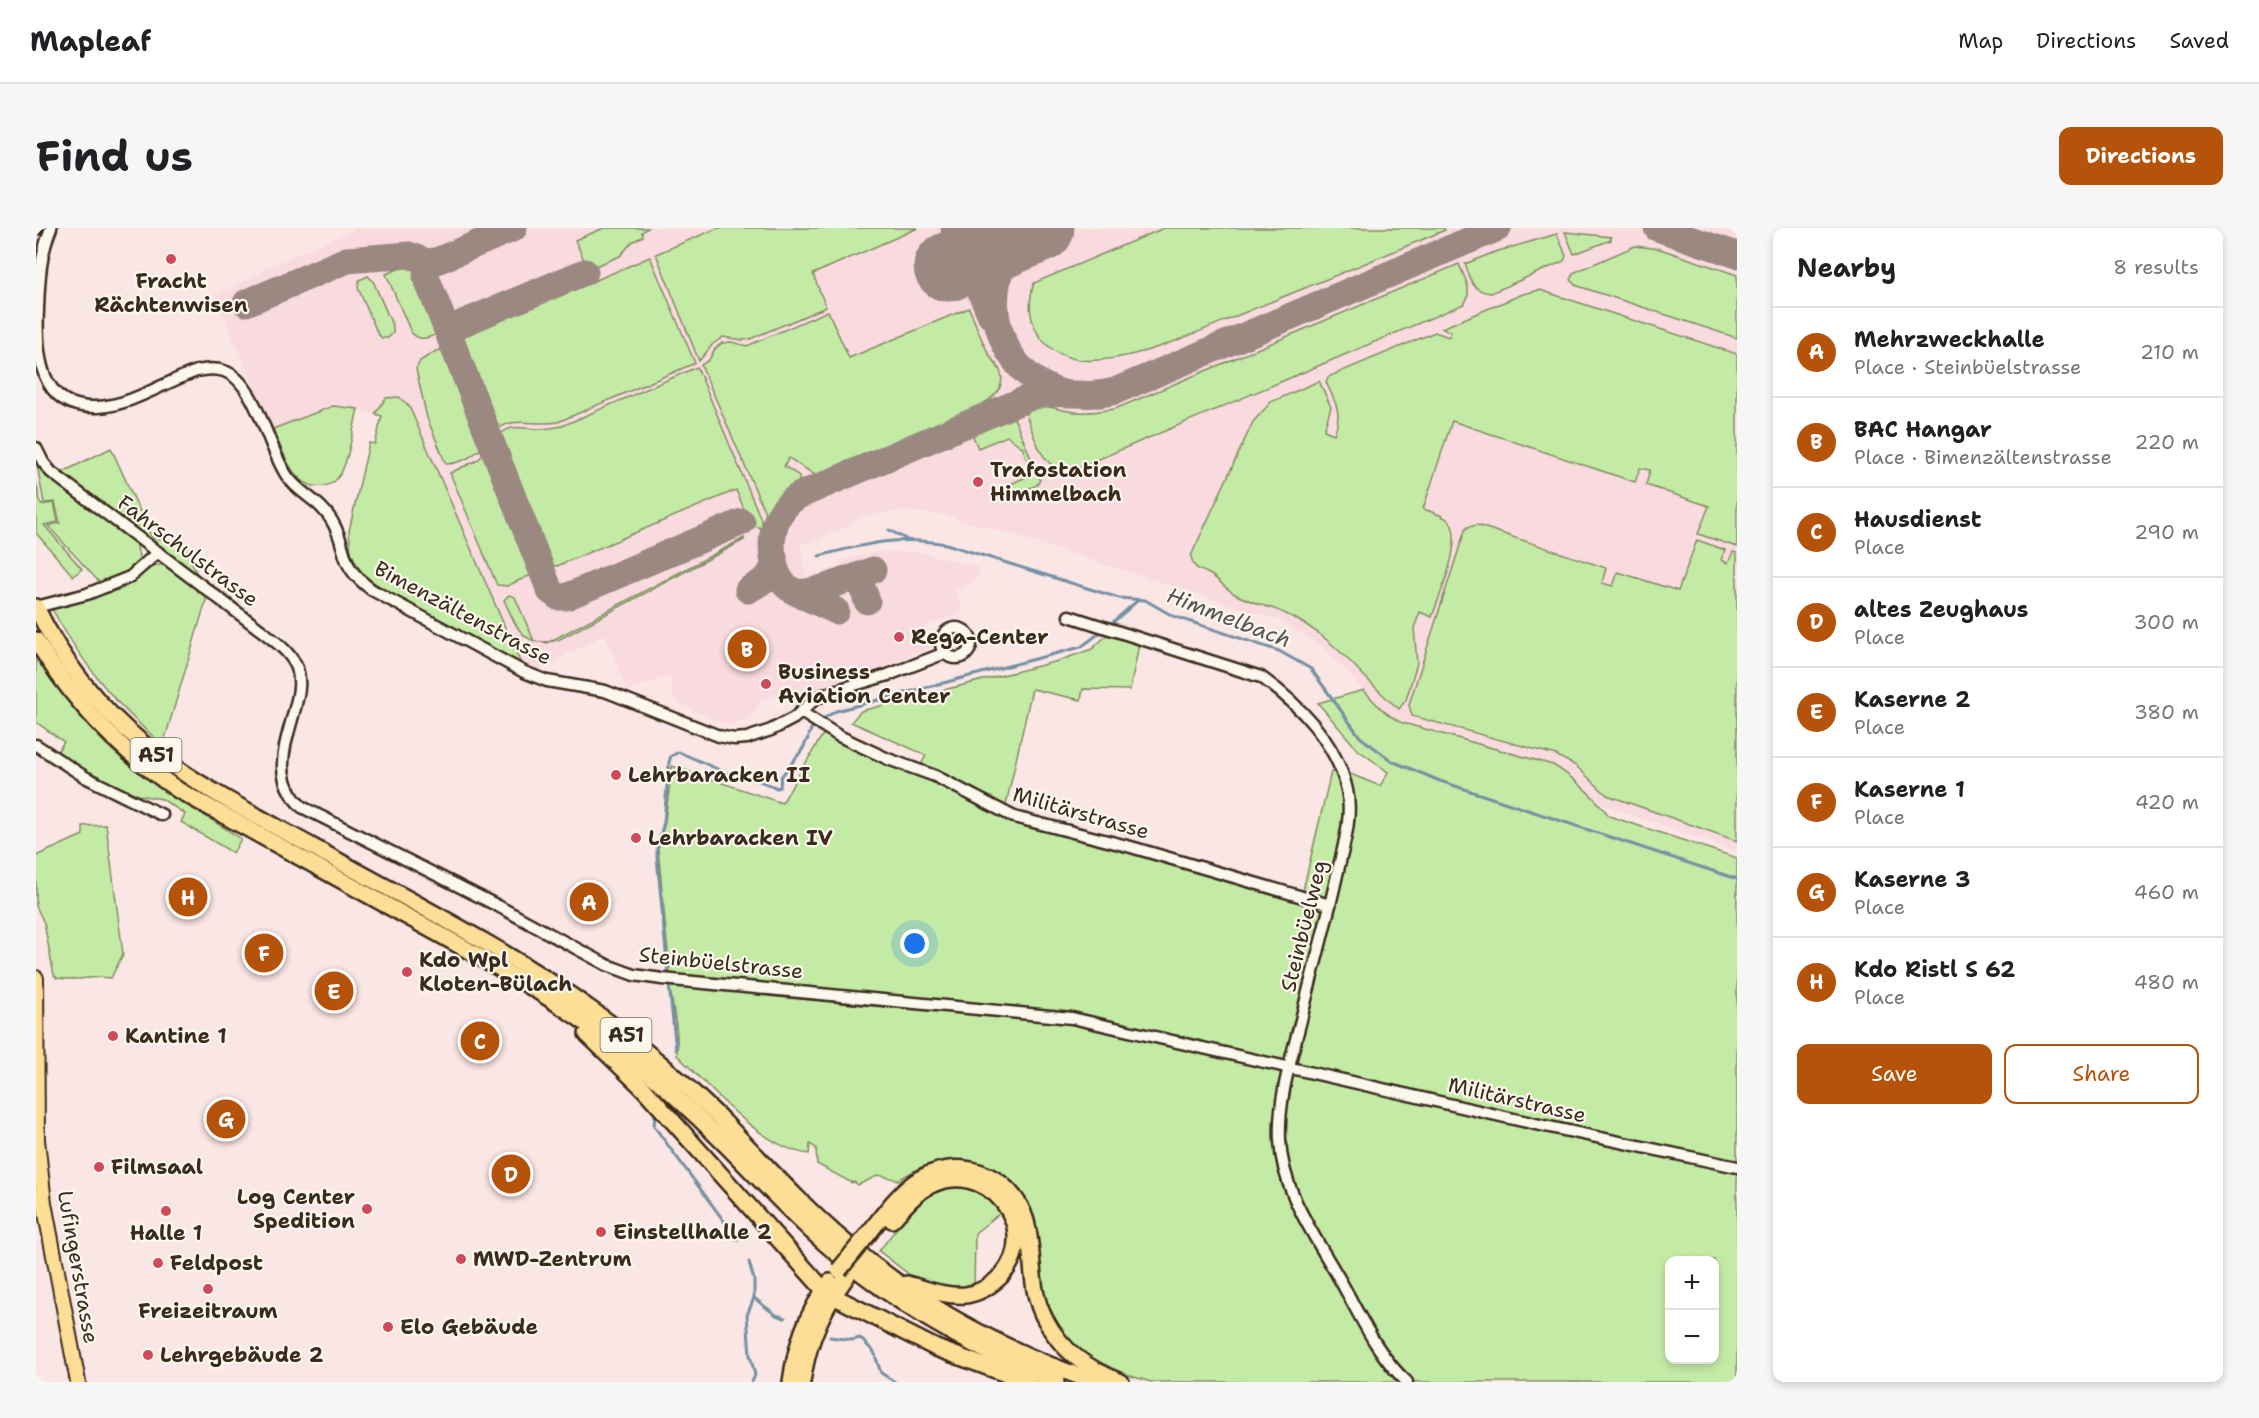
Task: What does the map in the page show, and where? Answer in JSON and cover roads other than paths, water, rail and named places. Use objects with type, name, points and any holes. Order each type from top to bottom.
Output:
[{"type":"highway","name":"A51","points":[[37,610],[83,684],[140,743],[184,775],[486,943],[548,980],[638,1045],[679,1080],[828,1227],[895,1281],[943,1312],[990,1338],[1039,1361],[1096,1382]]},
{"type":"highway","name":"A51","points":[[36,640],[64,683],[84,708],[137,760],[158,776],[178,790],[486,960],[545,996],[607,1039],[663,1085],[806,1226],[858,1270],[912,1309],[959,1338],[1056,1382]]},
{"type":"highway","points":[[545,996],[643,1088],[829,1293],[936,1348],[1028,1382]]},
{"type":"highway","points":[[791,1382],[795,1354],[808,1316],[873,1236],[903,1192],[917,1180],[933,1173],[958,1168],[975,1170],[992,1177],[1010,1192],[1022,1212],[1029,1237],[1033,1286],[1041,1311],[1049,1326],[1060,1342],[1080,1362],[1120,1382]]},
{"type":"highway","points":[[873,1236],[914,1196],[929,1186],[945,1180],[960,1179],[982,1184],[995,1192],[1010,1213],[1015,1228],[1014,1251],[1006,1270],[987,1288],[971,1294],[949,1295],[895,1281]]},
{"type":"highway","points":[[802,1382],[811,1340],[829,1293]]},
{"type":"main road","name":"Lufingerstrasse","points":[[36,978],[37,1140],[44,1203],[78,1382]]},
{"type":"street","name":"Bimenzältenstrasse","points":[[51,228],[42,253],[37,338],[39,362],[46,379],[56,393],[70,402],[84,406],[114,405],[186,375],[207,369],[222,370],[240,381],[257,412],[282,469],[291,482],[321,506],[331,518],[350,569],[359,580],[372,590],[538,678],[605,691],[727,739],[747,738],[771,730],[794,718],[815,699],[945,653]]},
{"type":"street","name":"Fahrschulstrasse","points":[[36,448],[51,472],[283,649],[297,669],[300,679],[298,695]]},
{"type":"street","points":[[37,610],[87,594],[129,577],[158,552]]},
{"type":"street","name":"Steinbüelweg","points":[[1069,616],[1261,677],[1295,706],[1327,741],[1340,766],[1349,805],[1346,834],[1282,1101],[1280,1140],[1282,1163],[1296,1203],[1386,1359],[1407,1382]]},
{"type":"street","name":"Steinbüelstrasse","points":[[298,695],[281,764],[284,784],[291,796],[302,807],[498,906],[607,965],[634,975],[662,979],[1072,1018],[1289,1068]]},
{"type":"street","name":"Militärstrasse","points":[[801,712],[839,736],[888,759],[935,776],[1014,817],[1131,847],[1330,905]]},
{"type":"street","points":[[36,745],[86,777],[162,815]]},
{"type":"street","name":"Militärstrasse","points":[[1289,1068],[1588,1136],[1737,1167]]},
{"type":"waterway","name":"Himmelbach","points":[[889,530],[906,539]]},
{"type":"waterway","name":"Himmelbach","points":[[819,556],[882,542],[929,541],[946,544],[1119,598],[1145,600],[1173,616],[1279,651],[1311,669],[1360,737],[1392,761],[1440,781],[1737,879]]},
{"type":"waterway","points":[[1112,623],[1137,601]]},
{"type":"waterway","points":[[823,719],[836,711],[1081,647],[1101,632]]},
{"type":"waterway","points":[[809,735],[812,727]]},
{"type":"waterway","points":[[668,973],[657,848],[664,822],[671,756],[679,752],[733,776],[760,781],[777,788],[780,787],[781,777],[802,750],[808,738]]},
{"type":"waterway","points":[[669,985],[676,1050]]},
{"type":"waterway","points":[[655,1115],[654,1126],[738,1240]]},
{"type":"waterway","points":[[749,1262],[754,1280],[754,1298],[747,1315],[750,1355],[755,1375],[752,1382]]},
{"type":"waterway","points":[[754,1298],[776,1315],[785,1318]]},
{"type":"waterway","points":[[830,1337],[853,1340],[860,1338],[874,1352],[881,1373],[895,1382]]},
{"type":"place","name":"Fracht Rächtenwisen","points":[[171,259]]},
{"type":"place","name":"Trafostation Himmelbach","points":[[978,482]]},
{"type":"place","name":"Rega-Center","points":[[899,637]]},
{"type":"place","name":"BAC Hangar","points":[[747,649]]},
{"type":"place","name":"Business Aviation Center","points":[[766,684]]},
{"type":"place","name":"Lehrbaracken II","points":[[616,775]]},
{"type":"place","name":"Lehrbaracken IV","points":[[636,838]]},
{"type":"place","name":"Kdo Ristl S 62","points":[[188,897]]},
{"type":"place","name":"Mehrzweckhalle","points":[[589,902]]},
{"type":"place","name":"Kaserne 1","points":[[264,953]]},
{"type":"place","name":"Kdo Wpl Kloten-Bülach","points":[[407,972]]},
{"type":"place","name":"Kaserne 2","points":[[334,991]]},
{"type":"place","name":"Kantine 1","points":[[113,1036]]},
{"type":"place","name":"Hausdienst","points":[[480,1041]]},
{"type":"place","name":"Kaserne 3","points":[[226,1119]]},
{"type":"place","name":"Filmsaal","points":[[99,1167]]},
{"type":"place","name":"altes Zeughaus","points":[[511,1174]]},
{"type":"place","name":"Log Center Spedition","points":[[367,1209]]},
{"type":"place","name":"Halle 1","points":[[166,1211]]},
{"type":"place","name":"Einstellhalle 2","points":[[601,1232]]},
{"type":"place","name":"MWD-Zentrum","points":[[461,1259]]},
{"type":"place","name":"Feldpost","points":[[158,1263]]},
{"type":"place","name":"Freizeitraum","points":[[208,1289]]},
{"type":"place","name":"Elo Gebäude","points":[[388,1327]]},
{"type":"place","name":"Lehrgebäude 2","points":[[148,1355]]}]
